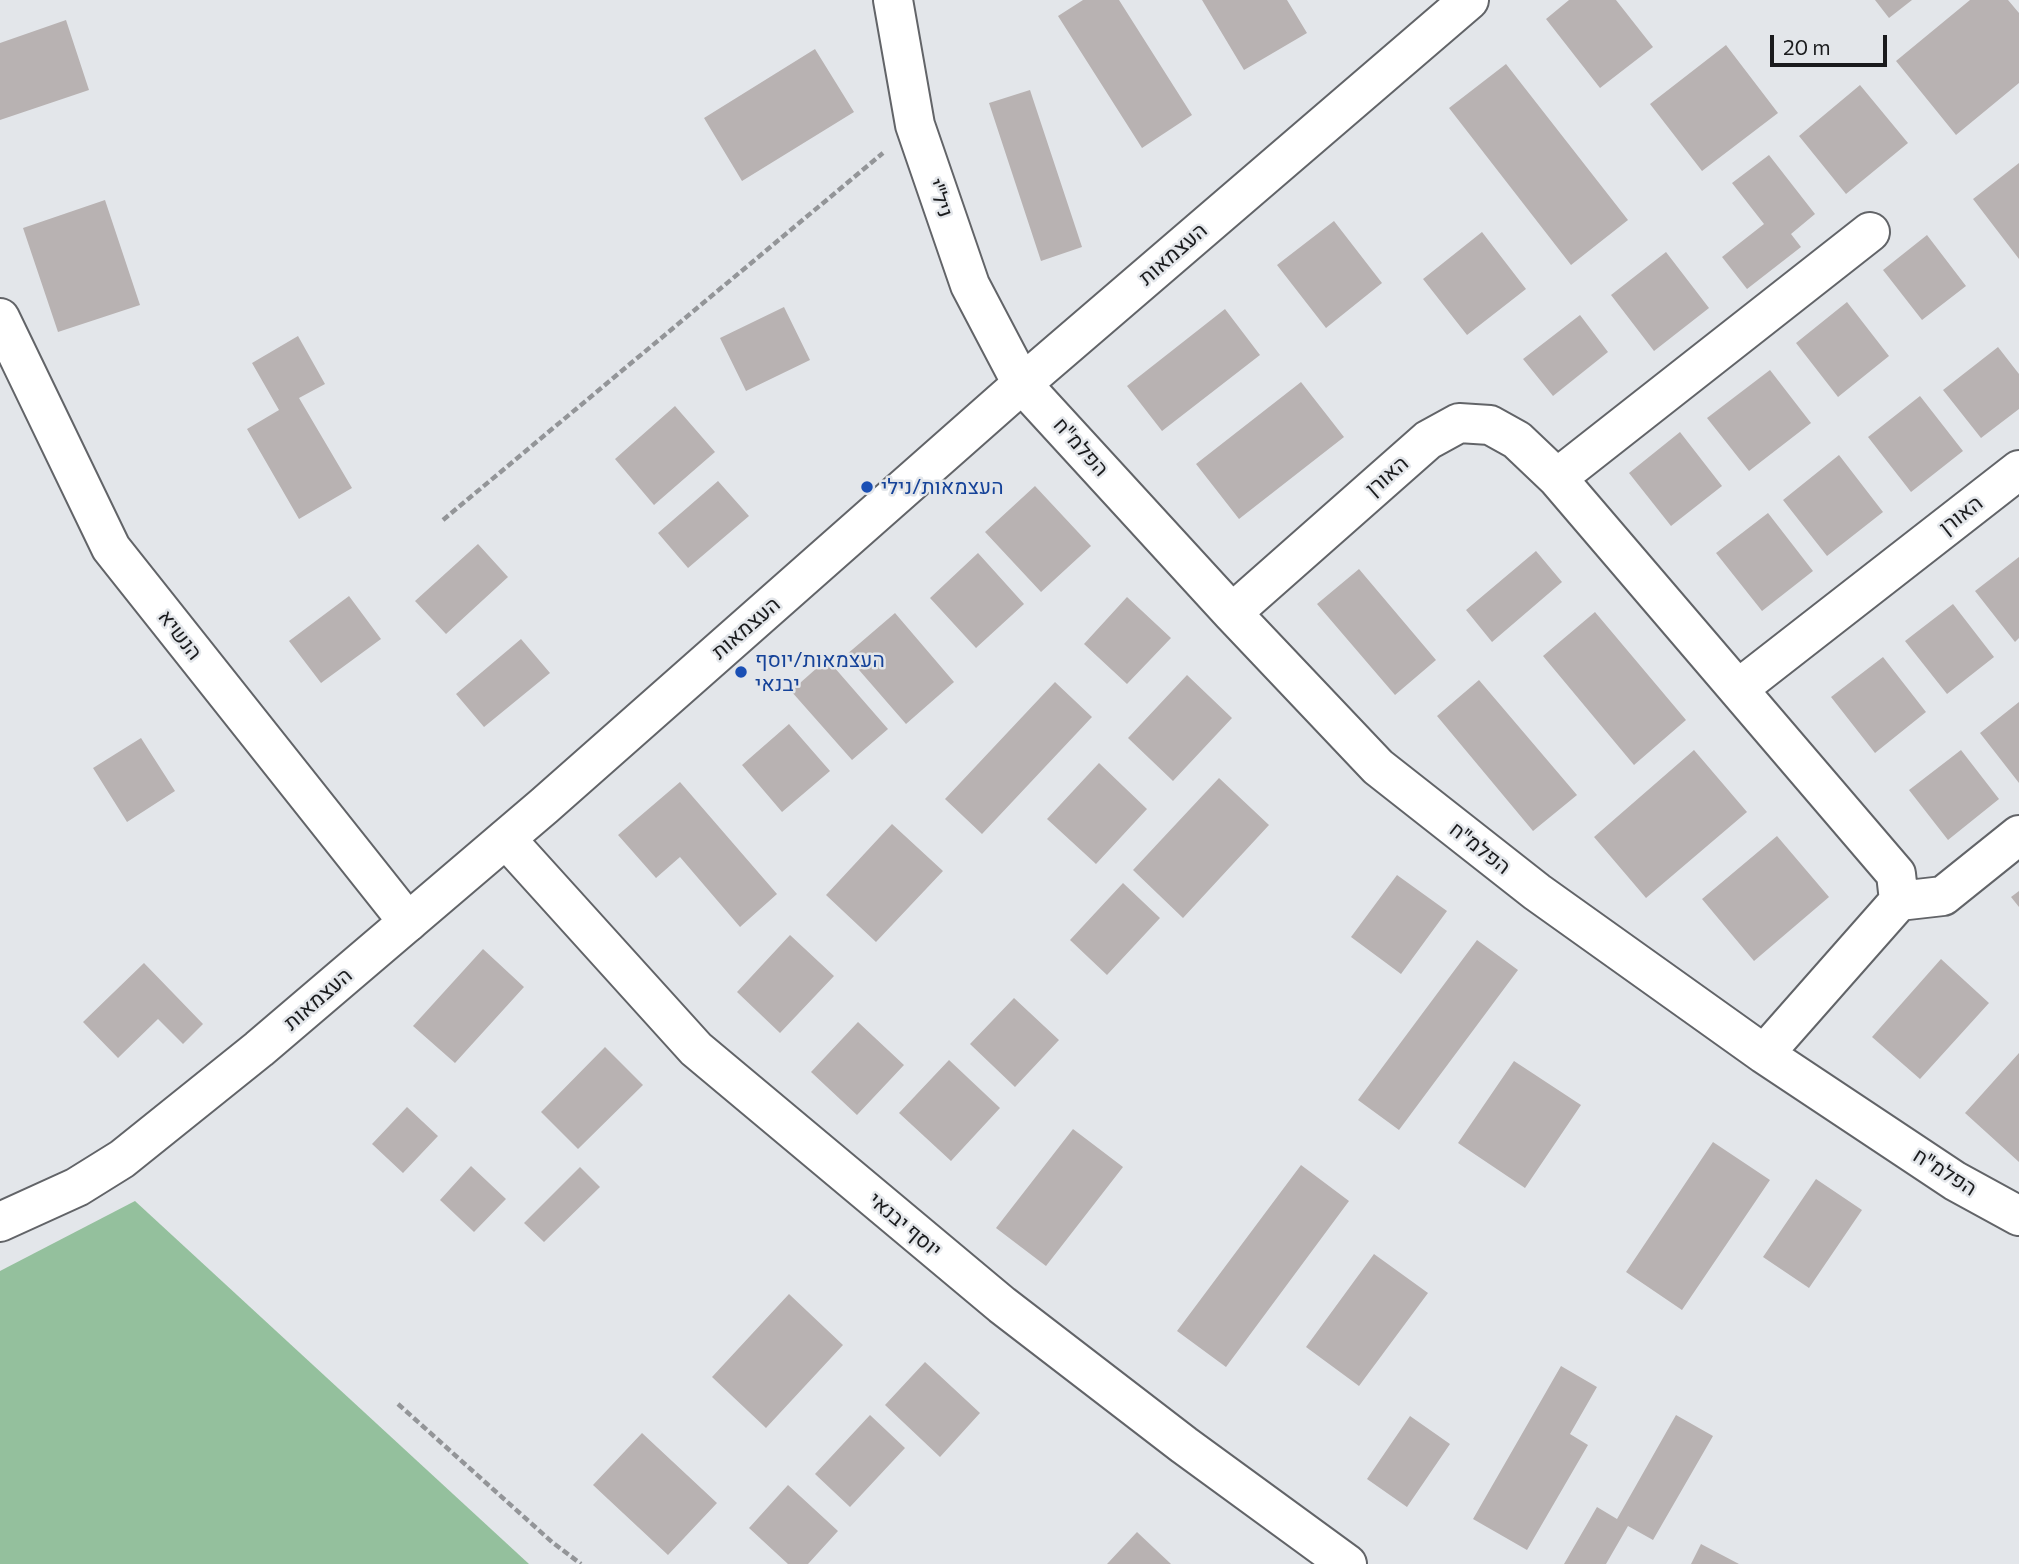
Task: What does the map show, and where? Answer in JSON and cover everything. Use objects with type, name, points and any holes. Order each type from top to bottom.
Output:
[{"type":"street","name":"ניל\"י","points":[[893,0],[915,125],[970,285],[1023,383]]},
{"type":"street","name":"העצמאות","points":[[0,1222],[77,1187],[122,1159],[259,1049],[506,839],[1023,383],[1469,0]]},
{"type":"street","points":[[1558,478],[1870,232]]},
{"type":"street","name":"הנשיא","points":[[0,318],[111,548],[408,922]]},
{"type":"street","name":"הפלמ\"ח","points":[[1023,383],[1232,613],[1378,767],[1537,892],[1764,1054],[1955,1181],[2019,1216]]},
{"type":"street","name":"האורן","points":[[1232,613],[1428,440],[1459,424],[1490,425],[1517,440],[1558,478],[1896,874],[1899,901]]},
{"type":"street","name":"האורן","points":[[1738,689],[2019,470]]},
{"type":"street","points":[[1764,1054],[1899,901],[1943,896],[2019,835]]},
{"type":"street","name":"יוסף יבנאי","points":[[506,839],[696,1049],[1002,1305],[1184,1446],[1347,1564]]},
{"type":"path","points":[[443,520],[915,125]]},
{"type":"path","points":[[398,1404],[552,1542],[581,1564]]},
{"type":"green space","points":[[135,1201],[529,1564],[0,1564],[0,1271]]},
{"type":"building","points":[[1083,0],[1119,0],[1192,115],[1142,148],[1058,16]]},
{"type":"building","points":[[1202,0],[1287,0],[1307,33],[1244,70]]},
{"type":"building","points":[[1569,0],[1616,0],[1653,47],[1600,88],[1546,19]]},
{"type":"building","points":[[1875,0],[1912,0],[1889,18]]},
{"type":"building","points":[[1970,0],[2008,0],[2019,13],[2019,83],[1956,135],[1896,61]]},
{"type":"building","points":[[66,20],[89,90],[0,120],[0,43]]},
{"type":"building","points":[[1726,45],[1778,113],[1702,171],[1650,104]]},
{"type":"building","points":[[815,49],[854,112],[742,181],[704,118]]},
{"type":"building","points":[[1506,64],[1628,220],[1571,265],[1449,108]]},
{"type":"building","points":[[1860,85],[1908,143],[1846,194],[1799,136]]},
{"type":"building","points":[[1030,90],[1082,247],[1041,261],[989,103]]},
{"type":"building","points":[[1769,155],[1815,214],[1791,234],[1801,247],[1747,289],[1722,257],[1764,224],[1732,183]]},
{"type":"building","points":[[2019,163],[2019,259],[1973,199]]},
{"type":"building","points":[[105,200],[140,305],[58,332],[23,228]]},
{"type":"building","points":[[1334,221],[1382,283],[1326,328],[1277,265]]},
{"type":"building","points":[[1482,232],[1526,289],[1467,335],[1423,279]]},
{"type":"building","points":[[1927,235],[1966,286],[1922,320],[1883,270]]},
{"type":"building","points":[[1666,252],[1709,308],[1654,351],[1611,295]]},
{"type":"building","points":[[1847,302],[1889,356],[1838,397],[1796,343]]},
{"type":"building","points":[[784,307],[810,360],[746,391],[720,338]]},
{"type":"building","points":[[1225,309],[1260,355],[1162,431],[1127,386]]},
{"type":"building","points":[[1580,315],[1608,352],[1553,396],[1523,359]]},
{"type":"building","points":[[298,336],[325,384],[299,398],[352,488],[299,519],[247,429],[279,410],[252,363]]},
{"type":"building","points":[[1998,347],[2019,374],[2019,409],[1981,438],[1943,390]]},
{"type":"building","points":[[1770,370],[1811,423],[1749,471],[1707,418]]},
{"type":"building","points":[[1301,382],[1344,437],[1239,519],[1196,464]]},
{"type":"building","points":[[1920,396],[1963,451],[1911,492],[1868,437]]},
{"type":"building","points":[[675,406],[715,452],[654,505],[615,459]]},
{"type":"building","points":[[1680,432],[1722,486],[1671,526],[1629,473]]},
{"type":"building","points":[[1839,455],[1883,512],[1827,556],[1783,500]]},
{"type":"building","points":[[718,481],[749,516],[688,568],[658,533]]},
{"type":"building","points":[[1035,486],[1091,546],[1041,592],[985,532]]},
{"type":"building","points":[[1768,513],[1813,571],[1762,611],[1716,553]]},
{"type":"building","points":[[478,544],[508,577],[446,634],[415,601]]},
{"type":"building","points":[[1536,551],[1562,582],[1492,642],[1466,610]]},
{"type":"building","points":[[978,553],[1024,604],[976,648],[930,598]]},
{"type":"building","points":[[2019,557],[2019,638],[2015,642],[1975,591]]},
{"type":"building","points":[[1359,569],[1436,660],[1395,695],[1317,604]]},
{"type":"building","points":[[349,596],[381,639],[321,683],[289,641]]},
{"type":"building","points":[[1127,597],[1171,638],[1127,684],[1084,644]]},
{"type":"building","points":[[1953,604],[1994,657],[1947,694],[1905,641]]},
{"type":"building","points":[[1595,612],[1686,720],[1634,765],[1543,656]]},
{"type":"building","points":[[895,613],[954,682],[906,724],[846,655]]},
{"type":"building","points":[[521,639],[550,673],[484,727],[456,694]]},
{"type":"building","points":[[1883,657],[1926,712],[1875,753],[1831,697]]},
{"type":"building","points":[[827,659],[888,729],[852,760],[791,691]]},
{"type":"building","points":[[1187,675],[1232,718],[1173,781],[1128,738]]},
{"type":"building","points":[[1479,680],[1577,795],[1533,831],[1437,716]]},
{"type":"building","points":[[1055,682],[1092,717],[982,834],[945,799]]},
{"type":"building","points":[[2019,702],[2019,783],[1980,733]]},
{"type":"building","points":[[789,724],[830,771],[782,812],[742,765]]},
{"type":"building","points":[[141,738],[175,791],[127,822],[93,768]]},
{"type":"building","points":[[1694,750],[1747,812],[1646,898],[1594,837]]},
{"type":"building","points":[[1961,750],[1999,799],[1948,840],[1909,790]]},
{"type":"building","points":[[1099,763],[1147,809],[1096,864],[1047,819]]},
{"type":"building","points":[[1219,778],[1269,825],[1183,918],[1133,870]]},
{"type":"building","points":[[680,782],[777,894],[740,927],[680,857],[656,878],[618,835]]},
{"type":"building","points":[[892,824],[943,871],[876,942],[826,895]]},
{"type":"building","points":[[1777,836],[1829,897],[1754,961],[1702,899]]},
{"type":"building","points":[[1397,875],[1447,911],[1401,974],[1351,937]]},
{"type":"building","points":[[1123,883],[1160,918],[1107,975],[1070,940]]},
{"type":"building","points":[[2019,891],[2019,907],[2011,897]]},
{"type":"building","points":[[790,935],[834,976],[780,1033],[737,992]]},
{"type":"building","points":[[1477,940],[1518,970],[1399,1130],[1358,1100]]},
{"type":"building","points":[[483,949],[524,987],[455,1063],[413,1026]]},
{"type":"building","points":[[1941,959],[1989,1003],[1920,1079],[1872,1037]]},
{"type":"building","points":[[144,963],[203,1024],[183,1044],[158,1019],[118,1058],[83,1022]]},
{"type":"building","points":[[1014,998],[1059,1040],[1015,1087],[970,1044]]},
{"type":"building","points":[[858,1022],[904,1065],[857,1115],[811,1072]]},
{"type":"building","points":[[605,1047],[643,1085],[578,1149],[541,1112]]},
{"type":"building","points":[[2019,1053],[2019,1162],[1965,1113]]},
{"type":"building","points":[[949,1060],[1000,1108],[951,1161],[899,1113]]},
{"type":"building","points":[[1514,1061],[1581,1105],[1525,1188],[1458,1143]]},
{"type":"building","points":[[407,1107],[438,1136],[403,1173],[372,1144]]},
{"type":"building","points":[[1073,1129],[1123,1167],[1046,1266],[996,1228]]},
{"type":"building","points":[[1713,1142],[1770,1180],[1682,1310],[1626,1272]]},
{"type":"building","points":[[1301,1165],[1349,1201],[1226,1367],[1177,1331]]},
{"type":"building","points":[[471,1166],[506,1199],[474,1232],[440,1200]]},
{"type":"building","points":[[580,1167],[600,1187],[544,1242],[524,1223]]},
{"type":"building","points":[[1816,1179],[1862,1210],[1809,1288],[1763,1257]]},
{"type":"building","points":[[1374,1254],[1428,1293],[1359,1386],[1306,1347]]},
{"type":"building","points":[[789,1294],[843,1345],[766,1428],[712,1377]]},
{"type":"building","points":[[925,1362],[980,1413],[940,1457],[885,1405]]},
{"type":"building","points":[[1561,1366],[1597,1387],[1570,1434],[1588,1445],[1527,1550],[1473,1519]]},
{"type":"building","points":[[870,1415],[905,1448],[850,1507],[815,1474]]},
{"type":"building","points":[[1676,1415],[1713,1436],[1653,1540],[1628,1526],[1606,1564],[1564,1564],[1597,1507],[1617,1519]]},
{"type":"building","points":[[1410,1416],[1450,1444],[1407,1507],[1367,1479]]},
{"type":"building","points":[[642,1433],[717,1503],[668,1555],[593,1485]]},
{"type":"building","points":[[788,1485],[838,1531],[808,1564],[788,1564],[749,1528]]},
{"type":"building","points":[[1137,1532],[1171,1564],[1107,1564]]},
{"type":"building","points":[[1701,1544],[1739,1564],[1691,1564]]},
{"type":"place","name":"העצמאות/נילי","points":[[867,487]]},
{"type":"place","name":"העצמאות/יוסף יבנאי","points":[[741,672]]}]
